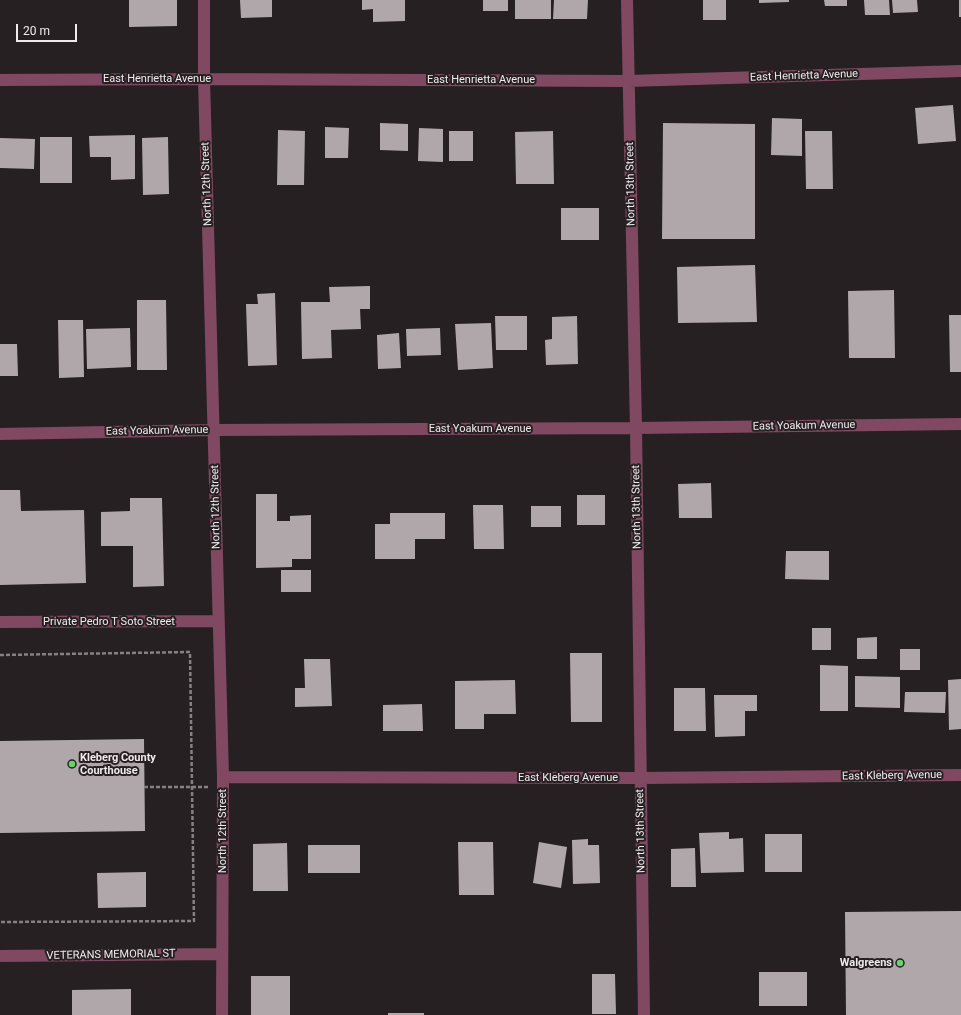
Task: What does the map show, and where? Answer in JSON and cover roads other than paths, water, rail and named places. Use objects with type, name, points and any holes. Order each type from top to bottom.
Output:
[{"type":"street","name":"North 12th Street","points":[[204,0],[204,79],[215,430],[218,621],[223,782],[222,1015]]},
{"type":"street","name":"North 13th Street","points":[[627,0],[636,428],[644,1015]]},
{"type":"street","name":"East Henrietta Avenue","points":[[0,80],[204,79],[628,81],[961,71]]},
{"type":"street","name":"East Yoakum Avenue","points":[[0,434],[215,430],[636,428],[961,424]]},
{"type":"street","name":"Private Pedro T Soto Street","points":[[0,622],[218,621]]},
{"type":"street","name":"East Kleberg Avenue","points":[[223,782],[961,775]]},
{"type":"street","name":"VETERANS MEMORIAL ST","points":[[0,956],[222,954]]},
{"type":"place","name":"Kleberg County Courthouse","points":[[72,764]]},
{"type":"place","name":"Walgreens","points":[[900,963]]}]
